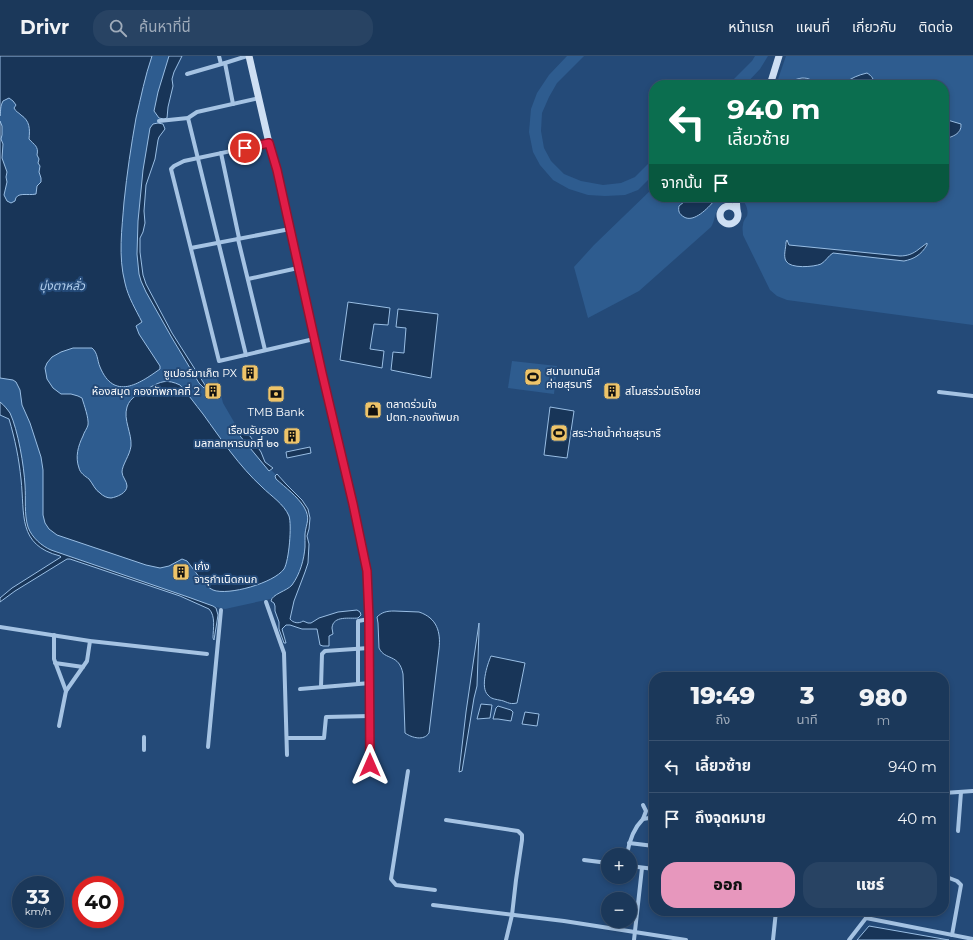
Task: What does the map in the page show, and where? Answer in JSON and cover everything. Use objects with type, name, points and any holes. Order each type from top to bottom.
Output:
[{"type":"street","points":[[219,56],[223,64],[233,104]]},
{"type":"street","points":[[187,74],[248,56],[277,170],[367,571],[370,683],[370,765]]},
{"type":"street","points":[[772,80],[779,56]]},
{"type":"street","points":[[159,121],[188,118],[197,112],[258,98]]},
{"type":"street","points":[[188,118],[246,355]]},
{"type":"street","points":[[269,143],[184,161],[171,169],[219,361],[314,339]]},
{"type":"street","points":[[221,153],[265,350]]},
{"type":"street","points":[[730,202],[721,210],[719,216],[724,224],[731,225],[736,222],[738,216],[736,202]]},
{"type":"street","points":[[726,206],[737,210]]},
{"type":"street","points":[[191,248],[290,229]]},
{"type":"street","points":[[248,278],[298,268]]},
{"type":"street","points":[[939,392],[973,396]]},
{"type":"street","points":[[266,602],[284,653],[288,755]]},
{"type":"street","points":[[208,747],[221,610]]},
{"type":"street","points":[[358,684],[358,621],[369,619]]},
{"type":"street","points":[[0,626],[90,641],[207,654]]},
{"type":"street","points":[[54,635],[53,656],[66,690]]},
{"type":"street","points":[[59,726],[66,690],[88,658],[90,641]]},
{"type":"street","points":[[320,687],[322,654],[325,651],[369,648]]},
{"type":"street","points":[[55,663],[83,667]]},
{"type":"street","points":[[300,689],[370,683]]},
{"type":"street","points":[[287,738],[324,738],[326,717],[370,716]]},
{"type":"street","points":[[144,737],[144,750]]},
{"type":"street","points":[[408,771],[391,879],[396,885],[435,890]]},
{"type":"street","points":[[949,793],[973,791]]},
{"type":"street","points":[[958,831],[961,792]]},
{"type":"street","points":[[628,848],[634,830],[643,819],[646,810],[643,805]]},
{"type":"street","points":[[643,819],[649,820]]},
{"type":"street","points":[[446,820],[518,831],[522,835],[512,915],[506,940]]},
{"type":"street","points":[[629,843],[649,845]]},
{"type":"street","points":[[584,860],[601,862]]},
{"type":"street","points":[[637,867],[649,869]]},
{"type":"street","points":[[634,940],[642,868]]},
{"type":"street","points":[[949,878],[957,881],[961,885],[952,935]]},
{"type":"street","points":[[433,905],[686,940]]},
{"type":"street","points":[[773,940],[775,916]]},
{"type":"street","points":[[849,940],[866,918],[973,939]]},
{"type":"shaded area","name":"บุ่งตาหลั่ว","points":[[0,56],[171,56],[160,125],[152,127],[138,238],[143,279],[163,320],[200,379],[216,375],[223,403],[241,434],[269,468],[297,495],[305,505],[309,522],[306,536],[305,561],[291,589],[275,598],[225,609],[207,605],[53,553],[34,541],[27,528],[23,478],[11,420],[0,405]]},
{"type":"shaded area","points":[[567,56],[584,56],[557,83],[542,113],[541,131],[544,148],[551,161],[564,174],[581,181],[603,185],[621,183],[635,177],[649,163],[649,179],[638,190],[625,195],[588,195],[569,189],[553,180],[540,165],[533,152],[529,132],[531,109],[537,93],[549,75]]},
{"type":"shaded area","points":[[755,56],[768,56],[760,69],[750,80],[733,80]]},
{"type":"shaded area","points":[[786,56],[973,56],[973,325],[787,300],[777,296],[770,290],[743,235],[743,224],[747,216],[747,208],[744,202],[949,202],[949,138],[960,132],[961,124],[949,120],[949,80],[778,80]]},
{"type":"shaded area","points":[[649,192],[649,202],[724,202],[719,207],[711,227],[639,291],[588,318],[574,267],[594,245]]},
{"type":"shaded area","name":"สนามเทนนิส ค่ายสุรนารี","points":[[512,361],[557,366],[554,394],[508,388]]},
{"type":"water","name":"บุ่งตาหลั่ว","points":[[0,56],[152,56],[136,118],[131,149],[126,181],[121,253],[126,288],[142,322],[136,326],[139,334],[160,366],[160,369],[144,380],[135,384],[120,387],[112,384],[106,377],[92,348],[73,348],[52,357],[45,368],[47,379],[53,388],[61,394],[71,394],[82,398],[88,425],[78,452],[77,460],[79,468],[89,479],[95,489],[108,498],[116,497],[127,488],[122,472],[131,446],[126,417],[128,404],[139,394],[161,382],[168,381],[180,385],[238,461],[254,479],[281,504],[289,516],[290,535],[286,565],[279,574],[271,579],[239,590],[213,590],[203,581],[187,561],[182,559],[169,566],[160,568],[146,565],[57,535],[49,529],[45,523],[43,515],[43,470],[41,457],[30,423],[22,405],[20,390],[16,382],[13,380],[0,378],[0,121],[2,126],[1,139],[3,144],[2,158],[7,172],[7,182],[4,195],[7,201],[11,203],[20,195],[36,194],[37,186],[41,182],[41,178],[36,146],[29,139],[28,123],[14,108],[16,105],[9,98],[3,101],[0,116]]},
{"type":"water","points":[[169,56],[182,56],[172,79],[173,86],[167,118],[164,119],[159,118],[154,111]]},
{"type":"water","points":[[867,73],[873,80],[849,80]]},
{"type":"water","points":[[806,78],[811,80],[795,80]]},
{"type":"water","points":[[949,120],[961,124],[958,133],[949,137]]},
{"type":"water","points":[[153,124],[163,124],[165,129],[159,137],[155,159],[146,185],[144,211],[145,223],[140,238],[143,275],[146,284],[172,333],[205,385],[206,387],[204,388],[199,383],[172,338],[146,292],[139,274],[137,254],[138,221],[143,170],[150,128]]},
{"type":"water","points":[[684,202],[713,202],[700,214],[692,218],[681,215],[679,212],[679,206]]},
{"type":"water","points":[[787,240],[789,245],[900,256],[905,256],[917,251],[927,243],[927,245],[917,256],[904,261],[833,253],[821,264],[802,267],[788,264],[786,261],[785,254]]},
{"type":"water","points":[[348,302],[390,308],[388,325],[374,324],[370,349],[384,351],[382,368],[340,360]]},
{"type":"water","points":[[398,309],[438,314],[431,378],[391,370],[393,352],[404,353],[406,328],[396,327]]},
{"type":"water","points":[[0,402],[10,413],[18,438],[22,458],[27,522],[30,531],[35,538],[51,550],[213,606],[216,608],[218,615],[214,640],[213,615],[209,609],[180,596],[70,559],[67,559],[0,602],[0,598],[12,588],[61,557],[46,551],[36,544],[30,536],[26,526],[20,472],[13,434],[9,419],[0,415]]},
{"type":"water","name":"สระว่ายนํ้าค่ายสุรนารี","points":[[550,407],[574,411],[567,458],[544,455]]},
{"type":"water","points":[[236,431],[240,431],[250,436],[261,452],[265,462],[273,468],[269,471]]},
{"type":"water","points":[[310,447],[311,453],[287,458],[286,452]]},
{"type":"water","points":[[277,474],[302,500],[308,509],[310,518],[307,536],[309,544],[308,563],[294,601],[290,619],[296,623],[303,621],[311,623],[319,618],[338,612],[357,610],[361,615],[358,618],[342,618],[335,621],[332,628],[333,634],[329,636],[329,646],[320,645],[317,629],[302,629],[286,625],[282,629],[286,643],[284,643],[279,629],[275,606],[271,601],[274,596],[287,589],[295,581],[303,562],[308,518],[301,503],[276,479],[275,476]]},
{"type":"water","points":[[385,612],[419,612],[434,622],[438,631],[439,649],[429,733],[427,736],[421,738],[405,733],[403,674],[401,667],[395,660],[385,655],[379,648],[377,617]]},
{"type":"water","points":[[479,623],[477,686],[462,771],[459,772],[466,712]]},
{"type":"water","points":[[491,656],[525,663],[517,703],[509,703],[502,700],[493,699],[486,692],[484,682]]},
{"type":"water","points":[[481,704],[492,705],[490,718],[477,719]]},
{"type":"water","points":[[498,706],[513,712],[511,721],[493,719]]},
{"type":"water","points":[[525,712],[539,714],[537,726],[522,724]]},
{"type":"water","points":[[869,926],[949,940],[857,940]]},
{"type":"place","name":"ซูเปอร์มาเก็ต PX","points":[[250,373]]},
{"type":"place","name":"สนามเทนนิส ค่ายสุรนารี","points":[[533,377]]},
{"type":"place","name":"ห้องสมุด กองทัพภาคที่ 2","points":[[213,391]]},
{"type":"place","name":"สโมสรร่วมเริงไชย","points":[[612,391]]},
{"type":"place","name":"TMB Bank","points":[[276,394]]},
{"type":"place","name":"ตลาดร่วมใจ ปตท.-กองทัพบก","points":[[373,410]]},
{"type":"place","name":"สระว่ายนํ้าค่ายสุรนารี","points":[[559,433]]},
{"type":"place","name":"เรือนรับรอง มลฑลทหารบกที่ ๒๑","points":[[292,436]]},
{"type":"place","name":"เก๋ง จารุกำเนิดกนก","points":[[181,572]]},
{"type":"route","points":[[245,148],[269,143],[277,170],[367,571],[369,619],[370,765]]}]
